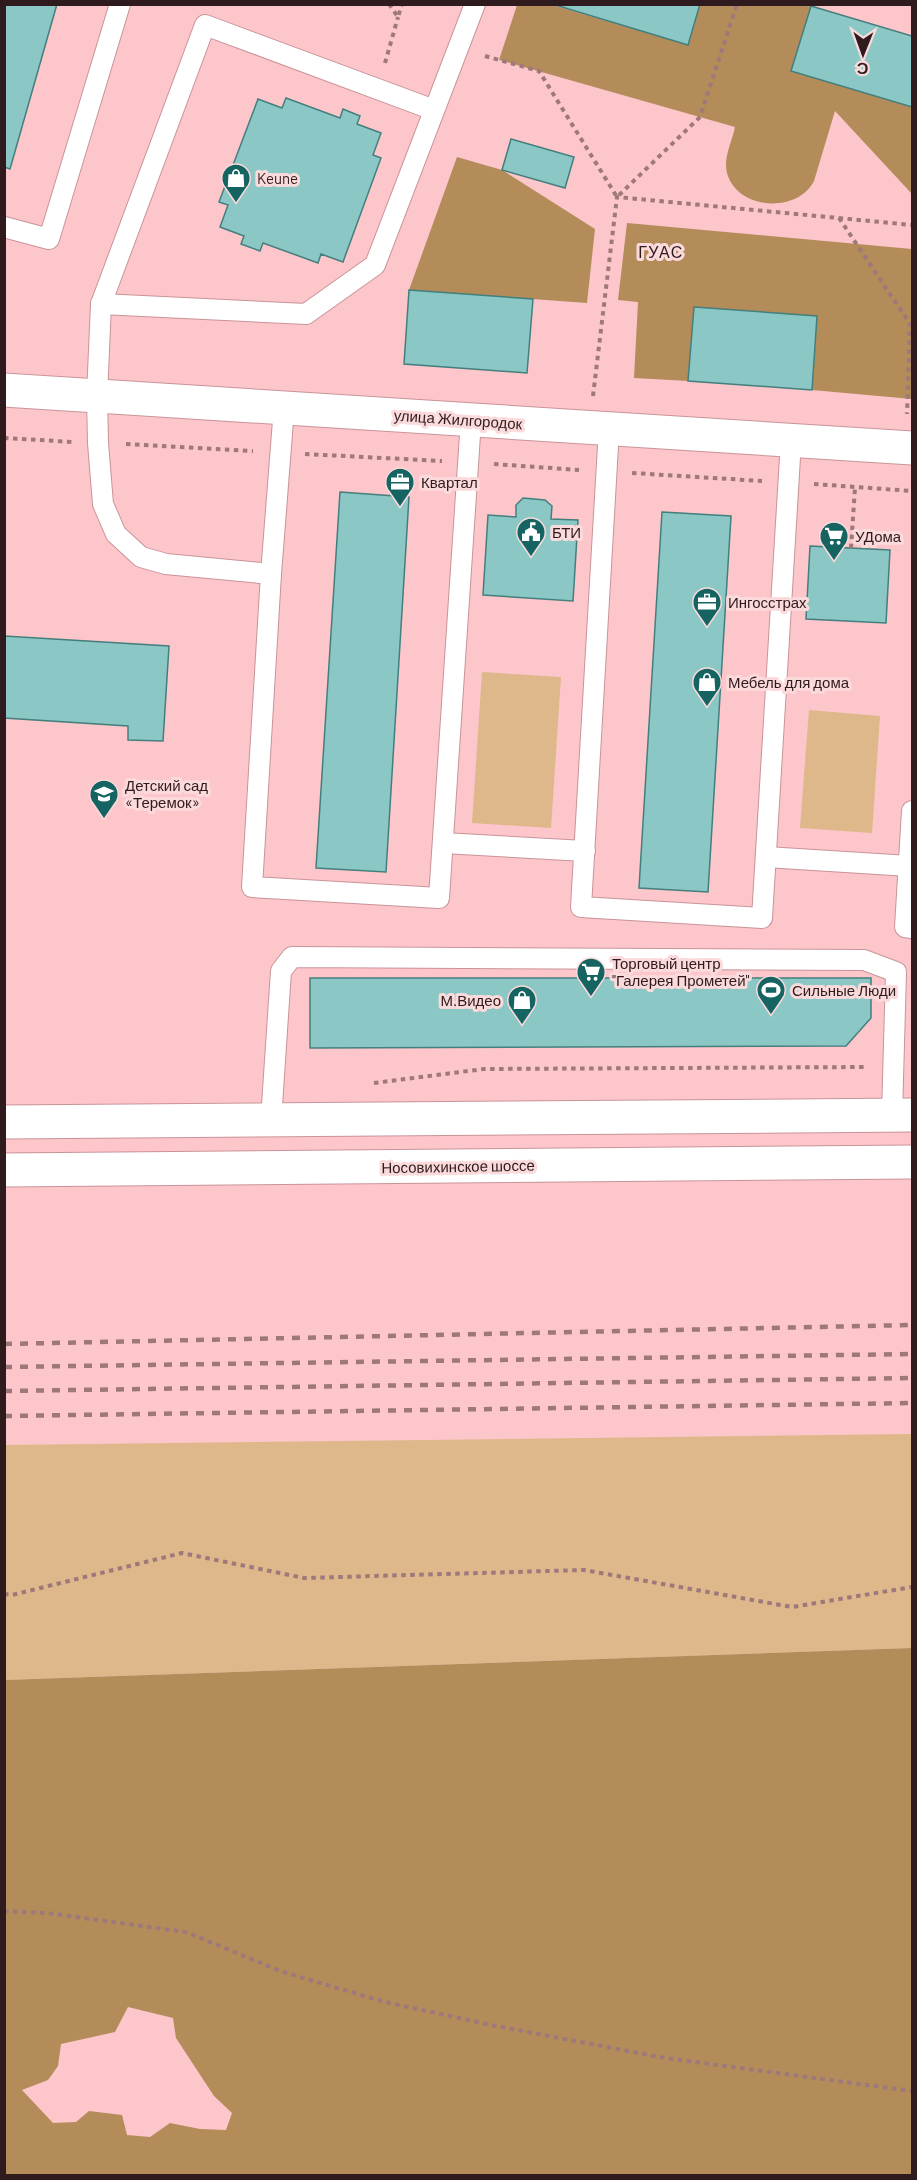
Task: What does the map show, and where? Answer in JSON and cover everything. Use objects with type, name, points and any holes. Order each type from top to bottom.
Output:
[{"type":"main road","name":"улица Жилгородок","points":[[4,390],[791,441],[909,433]]},
{"type":"main road","points":[[4,1122],[902,1115]]},
{"type":"main road","name":"Носовихинское шоссе","points":[[4,1170],[912,1162]]},
{"type":"lane","points":[[4,227],[49,239],[120,4]]},
{"type":"lane","points":[[101,304],[306,315],[375,265],[475,4]]},
{"type":"lane","points":[[271,574],[166,564],[141,557],[116,534],[103,504],[98,443],[101,304],[205,25],[434,111]]},
{"type":"lane","points":[[284,408],[271,574],[252,887],[439,898],[471,420]]},
{"type":"lane","points":[[609,429],[581,907],[762,918],[791,441]]},
{"type":"lane","points":[[912,811],[905,927],[912,928]]},
{"type":"lane","points":[[443,843],[585,851]]},
{"type":"lane","points":[[766,857],[909,866]]},
{"type":"lane","points":[[272,1120],[281,971],[292,957],[864,960],[896,972],[894,1067],[902,1115]]},
{"type":"path","points":[[389,4],[399,17]]},
{"type":"path","points":[[377,89],[402,4]]},
{"type":"path","points":[[617,197],[700,117],[737,4]]},
{"type":"path","points":[[458,47],[539,71],[617,197],[593,398]]},
{"type":"path","points":[[617,197],[912,225]]},
{"type":"path","points":[[839,218],[910,324],[909,433]]},
{"type":"path","points":[[851,548],[855,487]]},
{"type":"path","points":[[367,1084],[484,1070],[894,1067]]},
{"type":"path","points":[[4,1594],[182,1553],[304,1578],[584,1570],[792,1607],[912,1587]]},
{"type":"path","points":[[4,1911],[47,1913],[186,1932],[280,1971],[385,2002],[507,2028],[665,2058],[912,2091]]},
{"type":"shaded area","points":[[517,5],[552,5],[688,45],[700,5],[811,5],[792,71],[912,107],[912,194],[835,111],[814,181],[806,192],[782,203],[768,203],[742,195],[733,185],[726,167],[735,127],[499,60]]},
{"type":"shaded area","points":[[457,157],[502,170],[595,229],[587,303],[409,290]]},
{"type":"shaded area","points":[[627,223],[912,249],[912,399],[812,390],[817,316],[694,307],[688,381],[634,378],[638,302],[618,300]]},
{"type":"shaded area","points":[[482,672],[561,677],[551,828],[472,823]]},
{"type":"shaded area","points":[[809,710],[880,716],[872,833],[800,828]]},
{"type":"shaded area","points":[[912,1434],[912,1648],[5,1680],[5,1445]]},
{"type":"shaded area","points":[[912,1648],[912,2175],[5,2175],[5,1680]],"holes":[[[128,2007],[173,2018],[176,2038],[214,2096],[232,2113],[226,2130],[200,2129],[170,2123],[150,2137],[127,2135],[122,2115],[89,2111],[76,2122],[53,2123],[22,2090],[48,2080],[58,2066],[61,2044],[115,2032]]]},
{"type":"building","points":[[4,4],[57,4],[10,169],[4,167]]},
{"type":"building","points":[[552,4],[700,4],[688,45]]},
{"type":"building","points":[[811,6],[912,36],[912,107],[791,71]]},
{"type":"building","points":[[286,98],[340,118],[343,109],[360,116],[357,124],[381,133],[373,155],[381,158],[343,262],[321,254],[318,263],[263,243],[260,251],[241,244],[244,236],[220,227],[228,205],[219,202],[258,99],[282,108]]},
{"type":"building","points":[[511,139],[574,157],[565,188],[502,170]]},
{"type":"building","points":[[409,290],[533,299],[527,373],[404,364]]},
{"type":"building","points":[[694,307],[817,316],[812,390],[688,381]]},
{"type":"building","points":[[340,492],[409,497],[386,872],[316,868]]},
{"type":"building","name":"БТИ","points":[[523,498],[545,500],[552,506],[551,519],[578,520],[573,601],[483,595],[488,515],[516,517],[516,505]]},
{"type":"building","points":[[662,512],[731,516],[708,892],[639,888]]},
{"type":"building","points":[[810,546],[890,550],[886,623],[806,619]]},
{"type":"building","points":[[4,636],[169,646],[163,741],[128,740],[128,726],[4,718]]},
{"type":"building","name":"Торговый центр \"Галерея Прометей\"","points":[[310,978],[871,978],[871,1018],[846,1046],[310,1048]]},
{"type":"railway","points":[[4,1344],[912,1325]]},
{"type":"railway","points":[[4,1367],[912,1354]]},
{"type":"railway","points":[[4,1391],[912,1378]]},
{"type":"railway","points":[[4,1416],[912,1403]]},
{"type":"place","name":"Keune","points":[[236,204]]},
{"type":"place","name":"Квартал","points":[[400,508]]},
{"type":"place","name":"БТИ","points":[[531,558]]},
{"type":"place","name":"УДома","points":[[834,562]]},
{"type":"place","name":"Ингосстрах","points":[[707,628]]},
{"type":"place","name":"Мебель для дома","points":[[707,708]]},
{"type":"place","name":"Детский сад «Теремок»","points":[[104,820]]},
{"type":"place","name":"Торговый центр \"Галерея Прометей\"","points":[[591,998]]},
{"type":"place","name":"Сильные Люди","points":[[771,1016]]},
{"type":"place","name":"М.Видео","points":[[522,1026]]},
{"type":"district","name":"ГУАС","points":[[661,251]]}]
